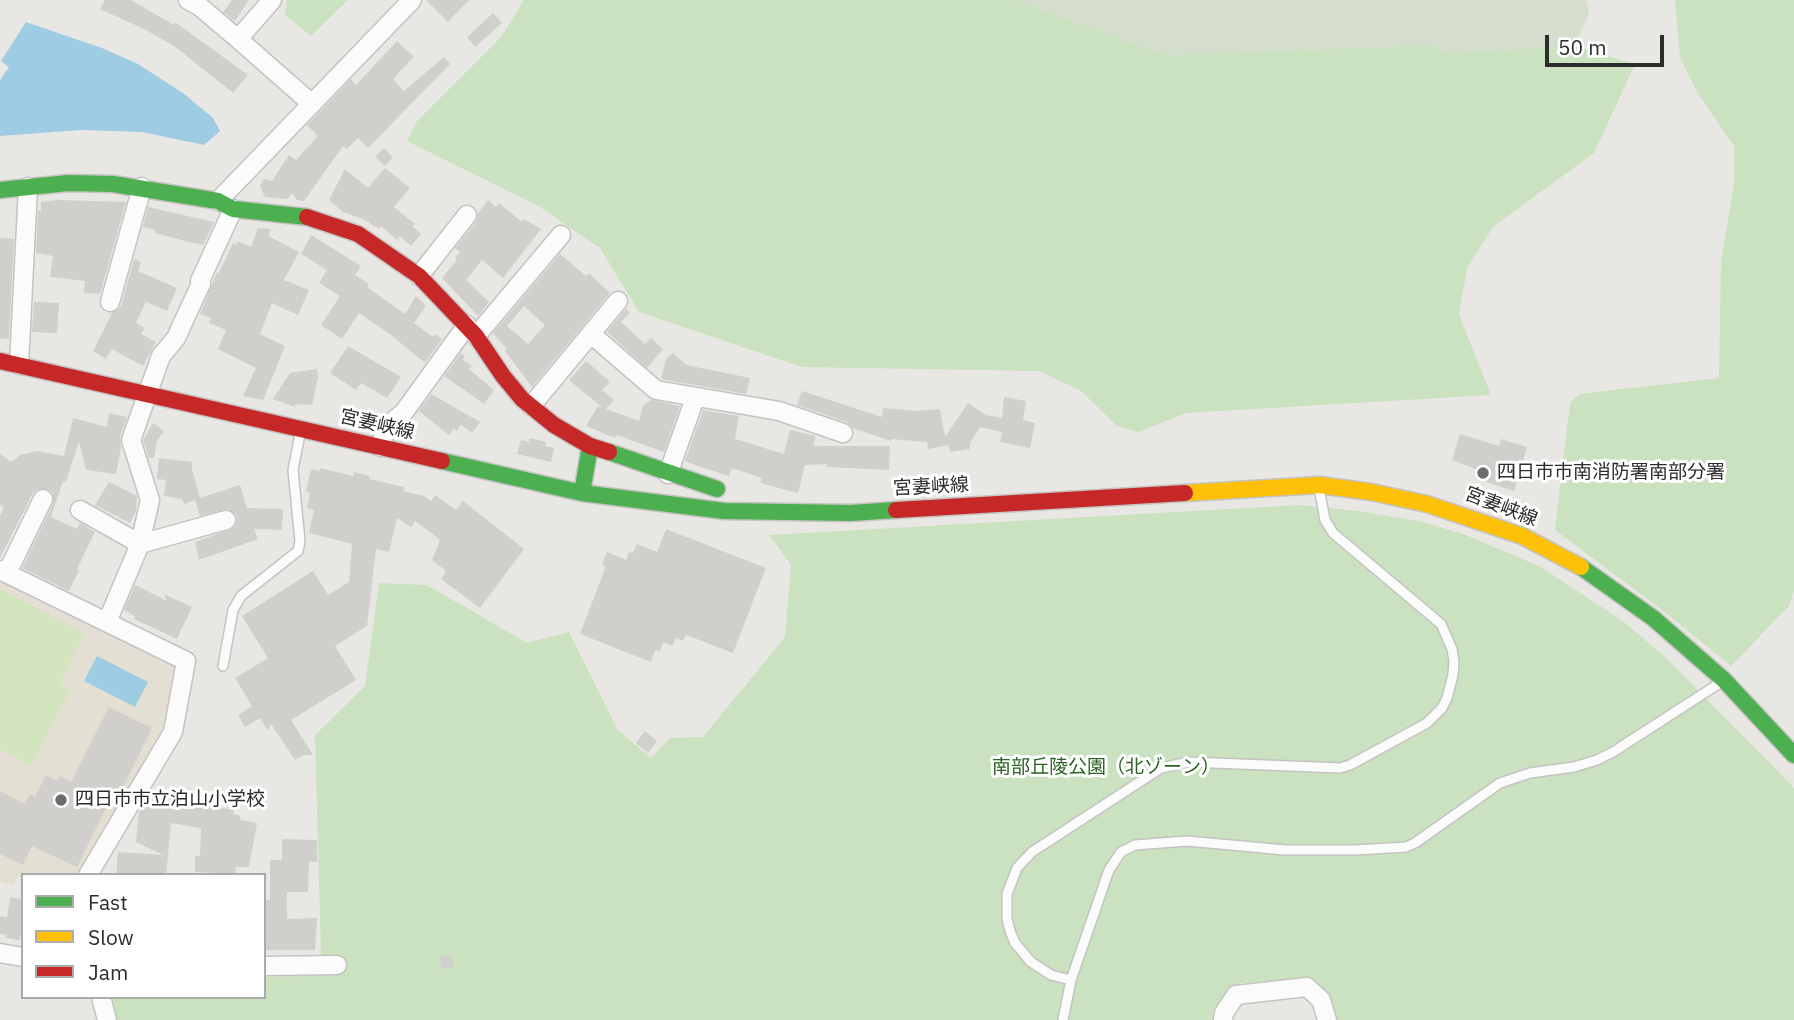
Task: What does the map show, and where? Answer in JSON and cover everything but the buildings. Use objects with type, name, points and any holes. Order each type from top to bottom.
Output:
[{"type":"main road","points":[[0,190],[68,183],[142,187],[226,205],[309,217],[338,226],[372,242],[419,276],[471,330],[503,376],[531,406],[554,425],[590,446],[717,489]]},
{"type":"main road","name":"宮妻峡線","points":[[0,361],[582,494],[724,511],[851,513],[1319,485],[1371,492],[1427,504],[1490,523],[1541,545],[1582,567],[1653,618],[1724,680],[1794,755]]},
{"type":"main road","points":[[582,494],[590,446]]},
{"type":"street","points":[[188,0],[238,39],[312,104]]},
{"type":"street","points":[[238,39],[272,0]]},
{"type":"street","points":[[107,622],[140,544],[150,500],[131,440],[161,356],[176,338],[186,316],[226,205],[312,104],[412,0]]},
{"type":"street","points":[[19,365],[28,187]]},
{"type":"street","points":[[110,302],[142,187]]},
{"type":"street","points":[[419,276],[467,215]]},
{"type":"street","points":[[381,447],[384,428],[404,412],[471,330],[561,235]]},
{"type":"street","points":[[531,406],[618,302]]},
{"type":"street","points":[[591,334],[656,390],[779,411],[843,433]]},
{"type":"street","points":[[668,474],[695,398]]},
{"type":"street","points":[[43,499],[4,571],[186,661],[173,732],[90,873]]},
{"type":"street","points":[[80,510],[140,544],[226,520]]},
{"type":"street","points":[[0,953],[21,957]]},
{"type":"street","points":[[266,966],[337,965]]},
{"type":"street","points":[[1223,1020],[1224,1013],[1236,995],[1307,987],[1321,1000],[1327,1020]]},
{"type":"street","points":[[102,999],[107,1020]]},
{"type":"lane","points":[[223,666],[233,611],[241,596],[298,551],[300,541],[293,470],[301,429]]},
{"type":"lane","points":[[1071,980],[1051,975],[1031,962],[1015,943],[1010,931],[1007,894],[1017,868],[1032,852],[1161,768],[1189,762],[1340,768],[1427,723],[1442,708],[1447,698],[1454,662],[1452,649],[1441,624],[1333,533],[1325,520],[1319,485]]},
{"type":"lane","points":[[1063,1020],[1071,980],[1111,863],[1121,852],[1135,845],[1187,841],[1285,850],[1406,847],[1500,783],[1597,760],[1724,680]]},
{"type":"shaded area","name":"四日市市立泊山小学校","points":[[0,576],[178,664],[164,726],[81,873],[21,873],[21,878],[17,877],[14,886],[0,881]]},
{"type":"green space","points":[[287,0],[348,0],[311,36],[285,15]]},
{"type":"green space","points":[[524,0],[1016,0],[1165,55],[1432,45],[1446,53],[1574,46],[1635,64],[1594,153],[1493,227],[1467,268],[1459,315],[1491,395],[1186,413],[1139,432],[1117,426],[1081,391],[1039,371],[802,367],[639,312],[600,248],[540,207],[407,141],[417,121],[502,36]]},
{"type":"green space","points":[[1016,0],[1586,0],[1589,14],[1574,46],[1446,53],[1432,45],[1165,55]]},
{"type":"green space","points":[[1675,0],[1794,0],[1794,591],[1789,606],[1731,666],[1662,610],[1555,530],[1570,403],[1579,394],[1719,378],[1721,262],[1734,183],[1734,146],[1697,92],[1680,57]]},
{"type":"green space","name":"南部丘陵公園（北ゾーン）","points":[[1299,505],[1423,522],[1466,535],[1541,567],[1624,622],[1664,656],[1794,788],[1794,1020],[1333,1020],[1308,979],[1241,983],[1230,990],[1217,1020],[116,1020],[111,999],[266,999],[266,977],[315,976],[321,954],[315,735],[365,686],[379,583],[427,585],[527,643],[569,632],[617,729],[651,758],[670,738],[703,737],[785,637],[791,565],[769,535]]},
{"type":"green space","points":[[0,589],[84,633],[60,683],[71,689],[31,765],[0,749]]},
{"type":"water","points":[[26,22],[102,48],[138,64],[183,93],[213,118],[220,131],[204,145],[142,132],[81,130],[0,136],[0,80],[9,67],[1,61]]},
{"type":"water","points":[[97,656],[148,682],[135,707],[84,681]]},
{"type":"traffic: fast","points":[[0,190],[68,183],[113,184],[218,201],[233,209],[307,217]]},
{"type":"traffic: fast","points":[[582,493],[590,446]]},
{"type":"traffic: fast","points":[[609,452],[717,489]]},
{"type":"traffic: fast","points":[[442,461],[582,493],[724,511],[851,513],[896,510]]},
{"type":"traffic: fast","points":[[1581,567],[1653,618],[1724,680],[1794,755]]},
{"type":"traffic: slow","points":[[1185,493],[1319,485],[1371,492],[1427,504],[1522,536],[1581,567]]},
{"type":"traffic: jam","points":[[307,217],[358,234],[419,276],[476,336],[522,399],[554,425],[590,446],[609,452]]},
{"type":"traffic: jam","points":[[0,361],[442,461]]},
{"type":"traffic: jam","points":[[896,510],[1185,493]]},
{"type":"place","name":"四日市市南消防署南部分署","points":[[1483,473]]},
{"type":"place","name":"四日市市立泊山小学校","points":[[61,800]]}]
